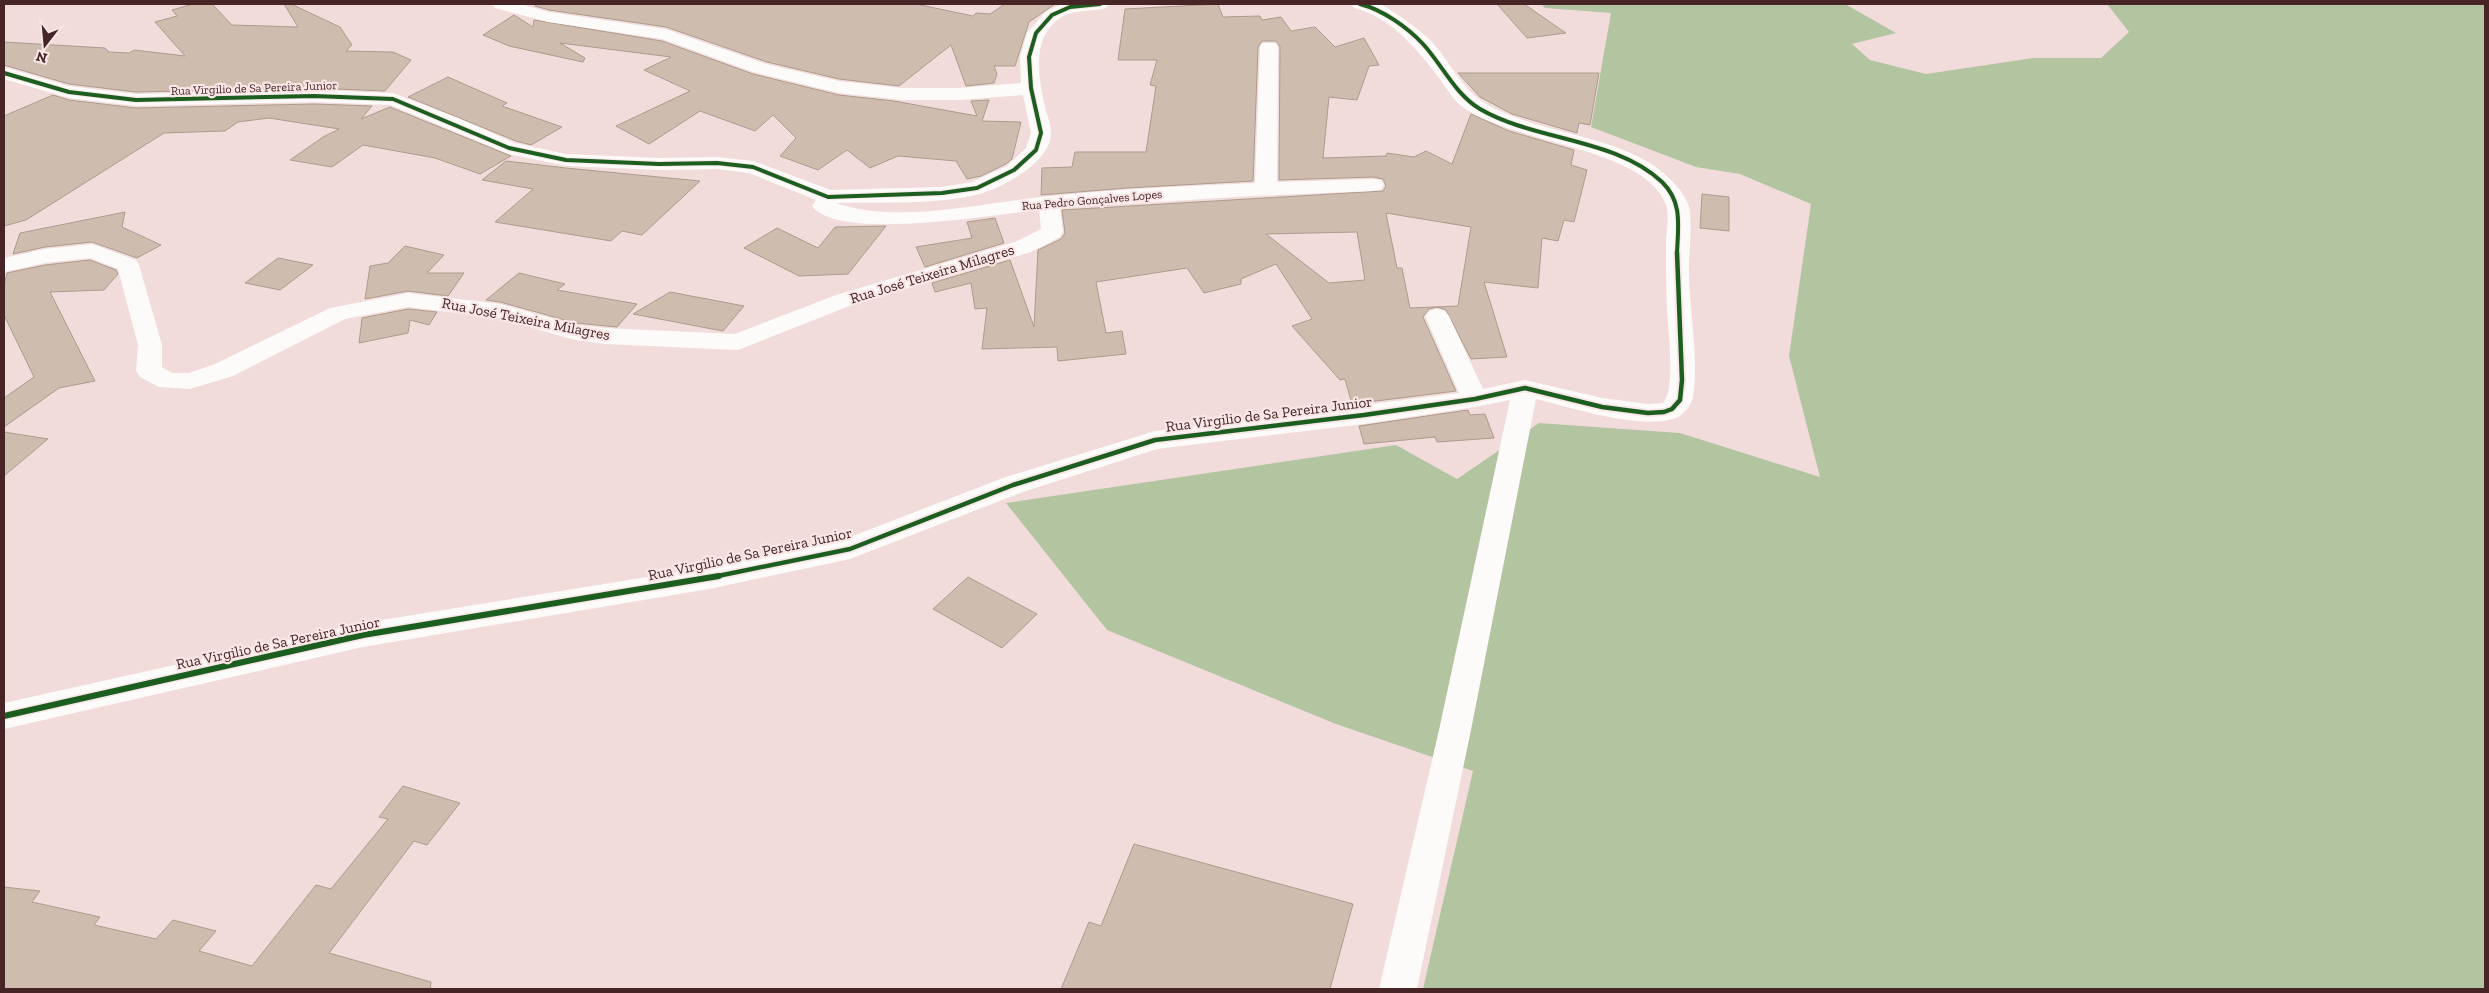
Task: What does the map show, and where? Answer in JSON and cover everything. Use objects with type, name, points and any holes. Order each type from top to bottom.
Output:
[{"type":"street","points":[[501,4],[548,17],[665,34],[760,68],[840,87],[902,94],[958,94],[1031,88]]},
{"type":"street","name":"Rua Virgilio de Sa Pereira Junior","points":[[4,72],[30,84],[83,95],[146,101],[348,96],[393,99],[452,122],[509,148],[566,160],[718,163],[753,167],[828,197],[942,193],[977,188],[1014,170],[1036,150],[1041,133],[1031,88],[1029,58],[1036,33],[1052,15],[1069,5],[1100,4]]},
{"type":"street","name":"Rua Virgilio de Sa Pereira Junior","points":[[4,716],[362,635],[709,578],[850,549],[1012,486],[1156,440],[1476,399],[1525,388],[1602,407],[1648,413],[1664,412],[1672,409],[1680,400],[1682,380],[1677,276],[1678,207],[1672,194],[1662,182],[1644,168],[1614,154],[1507,122],[1482,110],[1466,100],[1423,44],[1404,27],[1372,7],[1360,4]]},
{"type":"street","points":[[1266,187],[1269,47]]},
{"type":"street","name":"Rua Pedro Gonçalves Lopes","points":[[828,197],[823,206],[834,211],[893,218],[1049,202],[1266,187],[1372,185]]},
{"type":"street","name":"Rua José Teixeira Milagres","points":[[4,265],[45,256],[92,251],[128,265],[150,345],[149,371],[168,381],[190,381],[224,370],[338,313],[408,300],[455,304],[500,311],[575,332],[606,336],[738,342],[844,300],[1023,247],[1052,232],[1049,202]]},
{"type":"street","points":[[1437,316],[1476,399]]},
{"type":"street","points":[[1398,989],[1455,730],[1525,388]]},
{"type":"green space","points":[[1541,4],[1845,4],[1896,33],[1852,44],[1870,60],[1926,74],[2033,58],[2101,58],[2129,32],[2107,4],[2485,4],[2485,989],[1423,989],[1473,771],[1336,724],[1107,630],[1006,503],[1396,445],[1457,479],[1539,423],[1680,433],[1820,477],[1789,356],[1811,204],[1740,174],[1696,167],[1591,127],[1611,13],[1545,8]]},
{"type":"building","points":[[193,4],[212,4],[232,25],[298,27],[284,4],[291,4],[340,27],[352,45],[346,51],[393,52],[411,60],[385,91],[314,88],[136,92],[69,84],[4,65],[4,42],[105,48],[109,52],[129,53],[134,50],[185,56],[155,22],[177,16],[172,10]]},
{"type":"building","points":[[535,4],[916,4],[973,16],[976,13],[990,14],[1005,4],[1055,4],[1029,22],[1015,66],[994,66],[997,74],[994,83],[966,86],[951,45],[899,86],[839,79],[767,62],[666,27],[549,10],[535,6]]},
{"type":"building","points":[[1218,4],[1223,17],[1260,16],[1262,20],[1281,17],[1291,31],[1315,27],[1335,47],[1364,38],[1379,65],[1369,66],[1357,100],[1329,97],[1323,158],[1386,156],[1387,153],[1414,157],[1426,151],[1452,164],[1471,114],[1509,131],[1574,150],[1571,165],[1587,170],[1574,222],[1564,220],[1558,241],[1542,238],[1538,288],[1484,282],[1507,357],[1471,359],[1446,310],[1437,307],[1429,309],[1423,317],[1456,391],[1352,404],[1345,379],[1340,380],[1292,326],[1312,319],[1276,264],[1241,279],[1241,284],[1204,293],[1187,268],[1096,282],[1106,333],[1122,331],[1126,354],[1058,361],[1057,347],[982,349],[987,308],[975,309],[971,283],[935,292],[932,283],[1010,260],[1034,327],[1038,250],[1061,239],[1065,233],[1062,210],[1383,191],[1386,186],[1383,179],[1373,177],[1279,180],[1280,47],[1276,41],[1262,41],[1258,47],[1253,181],[1041,195],[1042,168],[1072,167],[1075,152],[1146,152],[1156,86],[1150,85],[1157,60],[1118,60],[1125,9]],"holes":[[[1386,213],[1471,227],[1458,306],[1410,308],[1402,268],[1397,268]],[[1357,232],[1365,280],[1329,283],[1266,234]]]},
{"type":"building","points":[[1497,4],[1524,4],[1566,33],[1527,38]]},
{"type":"building","points":[[514,15],[533,27],[534,20],[662,41],[753,74],[839,95],[894,101],[977,116],[971,101],[989,100],[982,121],[1021,122],[1012,159],[981,176],[967,179],[956,161],[898,156],[870,168],[847,150],[818,170],[780,156],[796,138],[773,115],[755,131],[700,111],[649,144],[616,126],[690,91],[644,70],[671,57],[560,43],[585,58],[583,62],[509,46],[483,35]]},
{"type":"building","points":[[1458,73],[1599,73],[1590,125],[1579,123],[1577,133],[1512,114],[1480,97]]},
{"type":"building","points":[[448,77],[507,103],[502,106],[562,127],[531,145],[516,141],[408,97]]},
{"type":"building","points":[[53,95],[69,100],[136,108],[314,104],[372,106],[361,119],[390,107],[511,156],[480,174],[435,158],[363,145],[332,167],[290,160],[323,137],[339,129],[269,118],[238,122],[225,131],[164,133],[26,220],[4,226],[4,116]]},
{"type":"building","points":[[506,161],[700,181],[642,235],[622,231],[611,241],[495,222],[533,189],[482,180]]},
{"type":"building","points":[[1702,194],[1729,197],[1729,231],[1700,228]]},
{"type":"building","points":[[125,212],[122,227],[161,245],[137,258],[92,242],[45,247],[13,254],[20,233]]},
{"type":"building","points":[[995,218],[1004,243],[925,267],[916,247],[972,238],[967,222]]},
{"type":"building","points":[[886,226],[848,274],[799,276],[744,248],[777,228],[818,248],[835,227]]},
{"type":"building","points":[[405,246],[444,255],[427,273],[464,273],[448,296],[408,291],[365,299],[370,266],[388,263]]},
{"type":"building","points":[[278,258],[313,265],[280,290],[245,283]]},
{"type":"building","points":[[90,260],[116,270],[118,274],[104,290],[50,292],[95,381],[59,388],[4,427],[4,398],[34,377],[4,315],[4,285],[7,273],[45,265]]},
{"type":"building","points":[[519,273],[565,284],[557,290],[637,304],[617,327],[576,323],[500,302],[486,300]]},
{"type":"building","points":[[670,292],[744,306],[723,331],[633,314]]},
{"type":"building","points":[[408,309],[437,312],[429,325],[410,320],[408,333],[359,343],[362,318]]},
{"type":"building","points":[[1468,410],[1470,415],[1485,414],[1494,438],[1437,442],[1435,437],[1364,444],[1359,426]]},
{"type":"building","points":[[4,432],[48,439],[4,476]]},
{"type":"building","points":[[968,577],[1037,614],[1002,648],[933,609]]},
{"type":"building","points":[[403,786],[460,803],[427,845],[414,841],[329,953],[431,982],[430,989],[4,989],[4,887],[40,891],[32,902],[100,917],[94,925],[156,939],[173,920],[216,931],[199,951],[252,966],[316,885],[331,889],[388,819],[379,817]]},
{"type":"building","points":[[1134,844],[1353,904],[1330,989],[1061,989],[1089,922],[1101,926]]},
{"type":"cycle path","points":[[4,73],[36,84],[69,92],[136,100],[203,100],[281,96],[358,96],[393,99],[509,148],[566,160],[659,164],[717,163],[753,167],[828,197],[942,193],[977,188],[1014,170],[1036,150],[1041,133],[1031,88],[1029,57],[1036,33],[1052,15],[1070,7],[1100,4]]},
{"type":"cycle path","points":[[4,716],[363,635],[709,578],[850,549],[1013,485],[1155,440],[1364,415],[1475,399],[1525,388],[1602,407],[1648,413],[1664,412],[1672,409],[1680,400],[1682,380],[1677,276],[1678,207],[1672,194],[1662,182],[1644,168],[1614,154],[1507,122],[1482,110],[1466,100],[1423,44],[1404,27],[1372,7],[1360,4]]}]
